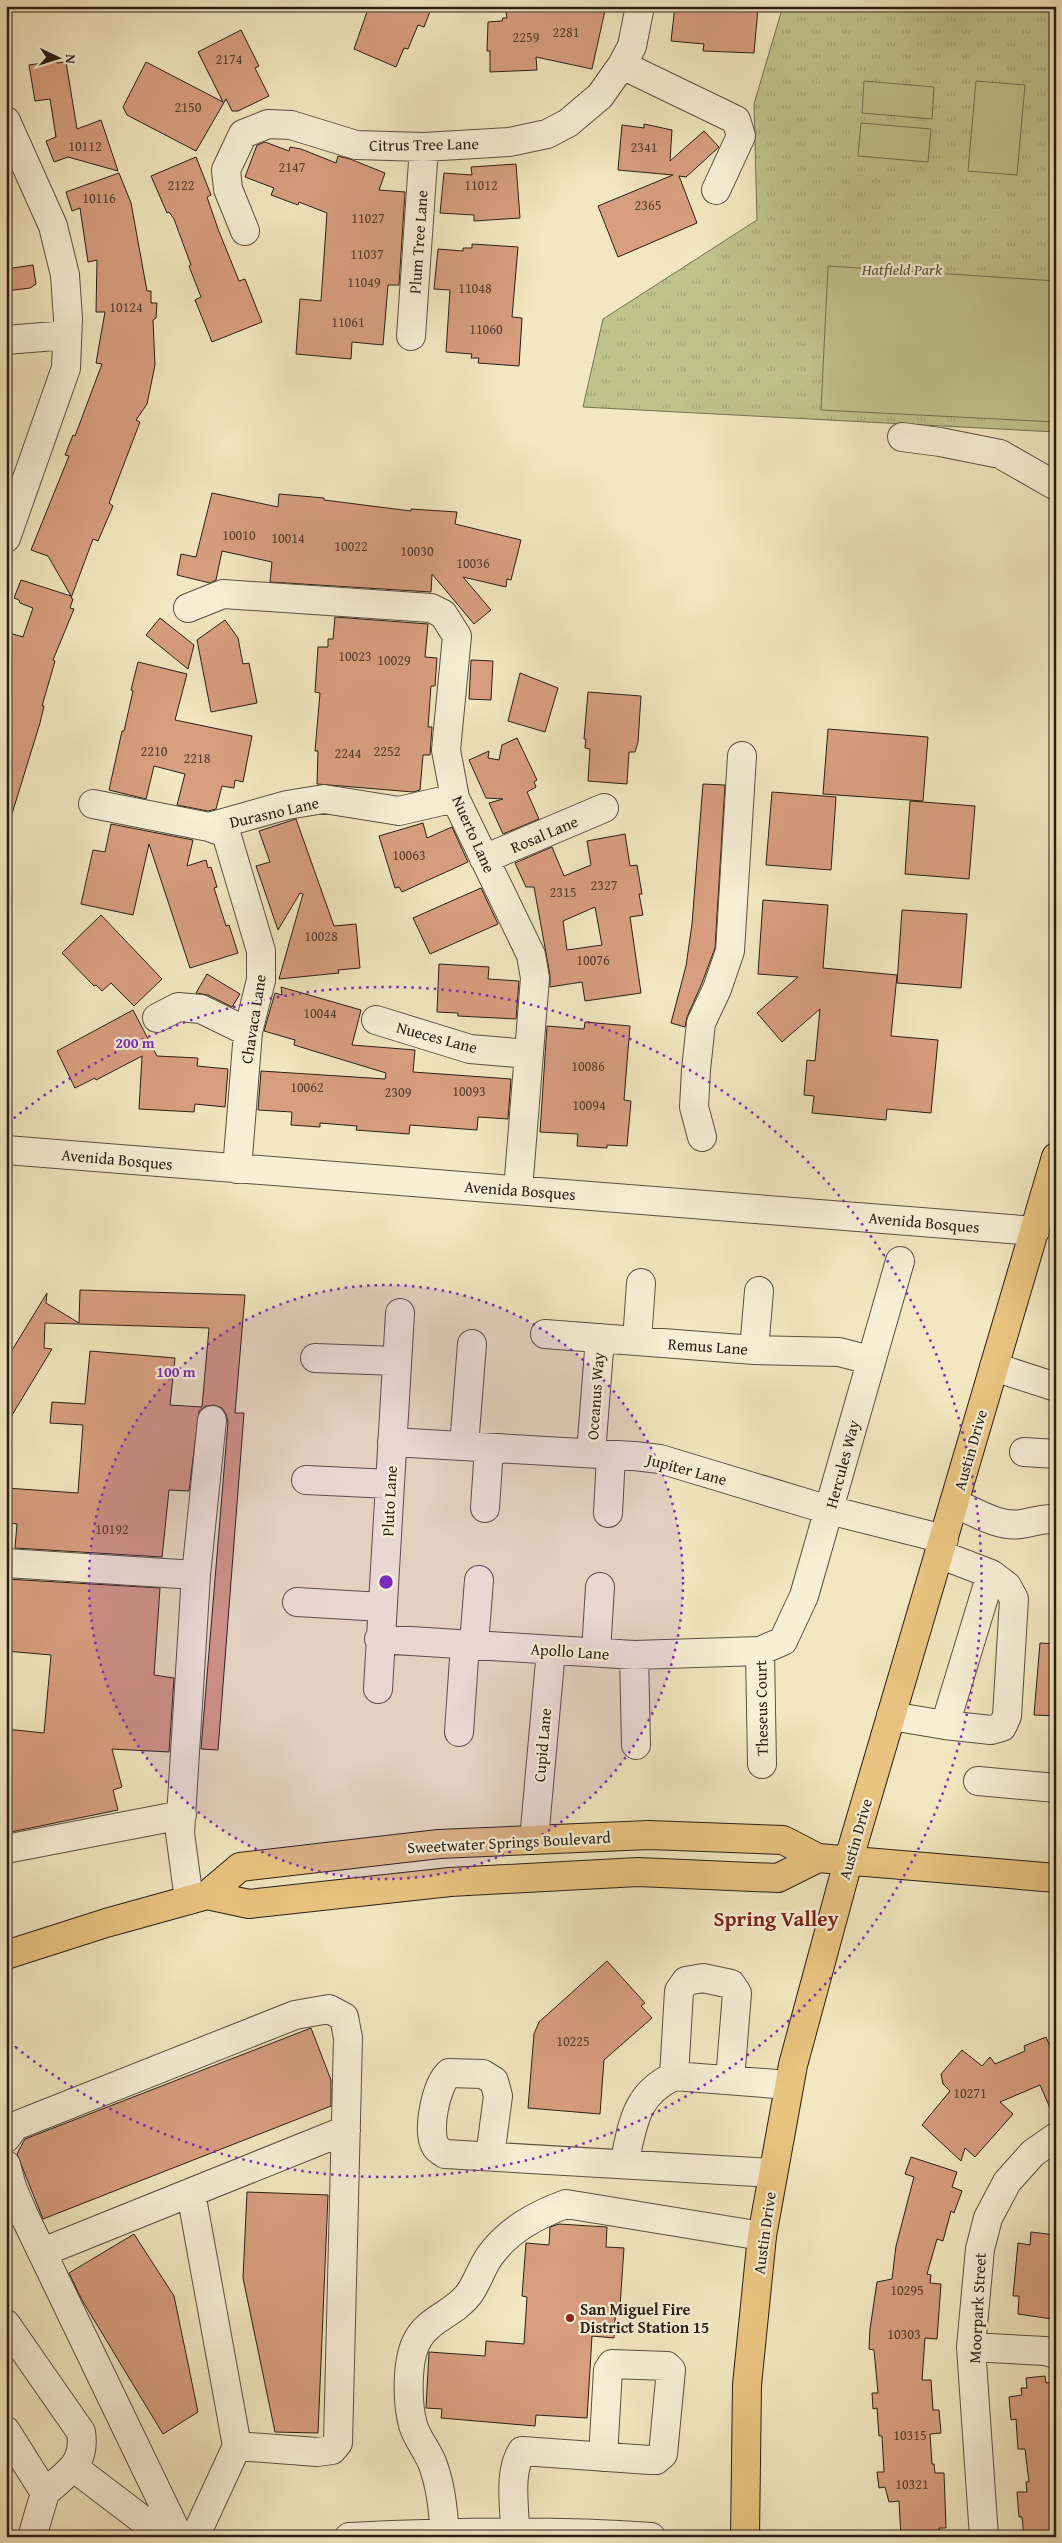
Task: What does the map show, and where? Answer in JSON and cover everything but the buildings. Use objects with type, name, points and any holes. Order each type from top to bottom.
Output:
[{"type":"main road","name":"Austin Drive","points":[[745,2537],[747,2386],[762,2236],[789,2085],[848,1862],[1056,1158]]},
{"type":"main road","name":"Sweetwater Springs Boulevard","points":[[6,1956],[106,1923],[198,1898],[240,1867],[440,1844],[649,1835],[783,1840],[818,1858],[1056,1878]]},
{"type":"main road","points":[[450,1882],[481,1863],[518,1861],[533,1855],[534,1840]]},
{"type":"main road","name":"Sweetwater Springs Boulevard","points":[[198,1898],[249,1904],[450,1882],[638,1872],[778,1878],[818,1858]]},
{"type":"street","name":"Citrus Tree Lane","points":[[245,231],[228,189],[226,170],[243,134],[268,124],[283,125],[356,145],[424,147],[509,142],[547,134],[568,123],[600,96],[622,65],[632,46],[640,6]]},
{"type":"street","points":[[622,65],[736,120],[741,136],[716,190]]},
{"type":"street","points":[[6,121],[53,226],[65,275],[67,335],[66,368],[6,538]]},
{"type":"street","name":"Plum Tree Lane","points":[[411,336],[424,147]]},
{"type":"street","points":[[6,340],[67,335]]},
{"type":"street","points":[[902,437],[940,442],[1000,454],[1056,486]]},
{"type":"street","name":"Nuerto Lane","points":[[188,608],[223,594],[431,608],[443,614],[457,636],[446,750],[455,798],[531,955],[535,978],[518,1190]]},
{"type":"street","points":[[702,1137],[694,1107],[696,1070],[701,1023],[718,989],[730,951],[742,756]]},
{"type":"street","name":"Durasno Lane","points":[[93,804],[209,828],[287,805],[324,799],[399,811],[455,798]]},
{"type":"street","name":"Rosal Lane","points":[[484,859],[604,808]]},
{"type":"street","name":"Chavaca Lane","points":[[209,828],[226,833],[261,950],[261,980],[248,1032],[237,1168]]},
{"type":"street","points":[[157,1018],[178,1007],[200,1009],[248,1032]]},
{"type":"street","name":"Nueces Lane","points":[[376,1020],[470,1049],[529,1054]]},
{"type":"street","name":"Avenida Bosques","points":[[6,1150],[1035,1231]]},
{"type":"street","name":"Hercules Way","points":[[760,1651],[783,1641],[804,1596],[870,1360],[900,1261]]},
{"type":"street","points":[[637,1341],[641,1283]]},
{"type":"street","points":[[754,1350],[759,1291]]},
{"type":"street","name":"Pluto Lane","points":[[378,1689],[379,1640],[400,1313]]},
{"type":"street","name":"Remus Lane","points":[[545,1334],[754,1350],[839,1352],[870,1360]]},
{"type":"street","name":"Oceanus Way","points":[[600,1338],[601,1454],[608,1513]]},
{"type":"street","points":[[472,1344],[477,1447],[486,1508]]},
{"type":"street","points":[[315,1358],[397,1361]]},
{"type":"street","points":[[994,1367],[1056,1387]]},
{"type":"street","points":[[198,1898],[180,1833],[196,1575],[212,1420]]},
{"type":"street","name":"Jupiter Lane","points":[[392,1442],[601,1454],[660,1460],[829,1510],[941,1546],[991,1574]]},
{"type":"street","points":[[1024,1452],[1056,1454]]},
{"type":"street","points":[[306,1480],[390,1484]]},
{"type":"street","points":[[954,1503],[1002,1523],[1020,1525],[1041,1518],[1056,1519]]},
{"type":"street","points":[[6,1563],[196,1575]]},
{"type":"street","points":[[891,1716],[945,1725],[991,1730],[1002,1727],[1007,1716],[1014,1599],[1007,1586],[991,1574],[945,1725]]},
{"type":"street","points":[[459,1732],[469,1644],[479,1580]]},
{"type":"street","points":[[596,1652],[600,1587]]},
{"type":"street","points":[[297,1602],[382,1607]]},
{"type":"street","name":"Apollo Lane","points":[[379,1640],[634,1655],[760,1651]]},
{"type":"street","name":"Cupid Lane","points":[[534,1840],[551,1650]]},
{"type":"street","name":"Theseus Court","points":[[760,1651],[762,1764]]},
{"type":"street","points":[[634,1655],[636,1745]]},
{"type":"street","points":[[978,1780],[1056,1788]]},
{"type":"street","points":[[6,1849],[182,1815]]},
{"type":"street","points":[[674,2076],[679,1991],[686,1981],[702,1978],[731,1984],[737,1993],[730,2080]]},
{"type":"street","points":[[6,2138],[15,2126],[295,2015],[329,2009],[344,2017],[348,2038],[338,2443],[332,2450],[316,2452],[237,2446]]},
{"type":"street","points":[[624,2164],[636,2111],[659,2083],[674,2076],[789,2085]]},
{"type":"street","points":[[44,2252],[346,2130]]},
{"type":"street","name":"Moorpark Street","points":[[984,2537],[972,2347],[978,2258],[988,2218],[1000,2194],[1019,2167],[1056,2137]]},
{"type":"street","points":[[490,2156],[773,2173]]},
{"type":"street","points":[[6,2165],[19,2205],[44,2252],[179,2537]]},
{"type":"street","points":[[191,2193],[237,2446],[195,2537]]},
{"type":"street","points":[[445,2533],[442,2495],[433,2465],[413,2425],[408,2390],[412,2357],[417,2339],[428,2327],[457,2307],[469,2294],[489,2257],[508,2235],[540,2214],[566,2204],[762,2236]]},
{"type":"street","points":[[6,2324],[81,2432],[83,2446],[79,2461],[45,2493],[32,2537]]},
{"type":"street","points":[[972,2347],[1045,2351],[1056,2354]]},
{"type":"street","points":[[6,2431],[45,2493]]},
{"type":"street","points":[[515,2532],[515,2472],[518,2458],[522,2451],[603,2456]]},
{"type":"street","points":[[73,2467],[165,2537]]},
{"type":"street","points":[[349,2537],[515,2532],[592,2533],[652,2537]]},
{"type":"green space","name":"Hatfield Park","points":[[783,6],[1056,6],[1056,432],[583,407],[603,319],[757,220],[754,104]]},
{"type":"green space","points":[[864,81],[934,87],[932,119],[862,113]]},
{"type":"green space","points":[[976,81],[1025,85],[1017,175],[968,171]]},
{"type":"green space","points":[[861,123],[931,129],[928,162],[858,156]]},
{"type":"green space","points":[[828,266],[1056,281],[1056,422],[821,410]]},
{"type":"place","name":"San Miguel Fire District Station 15","points":[[570,2318]]},
{"type":"district","name":"Spring Valley","points":[[776,1919]]}]
